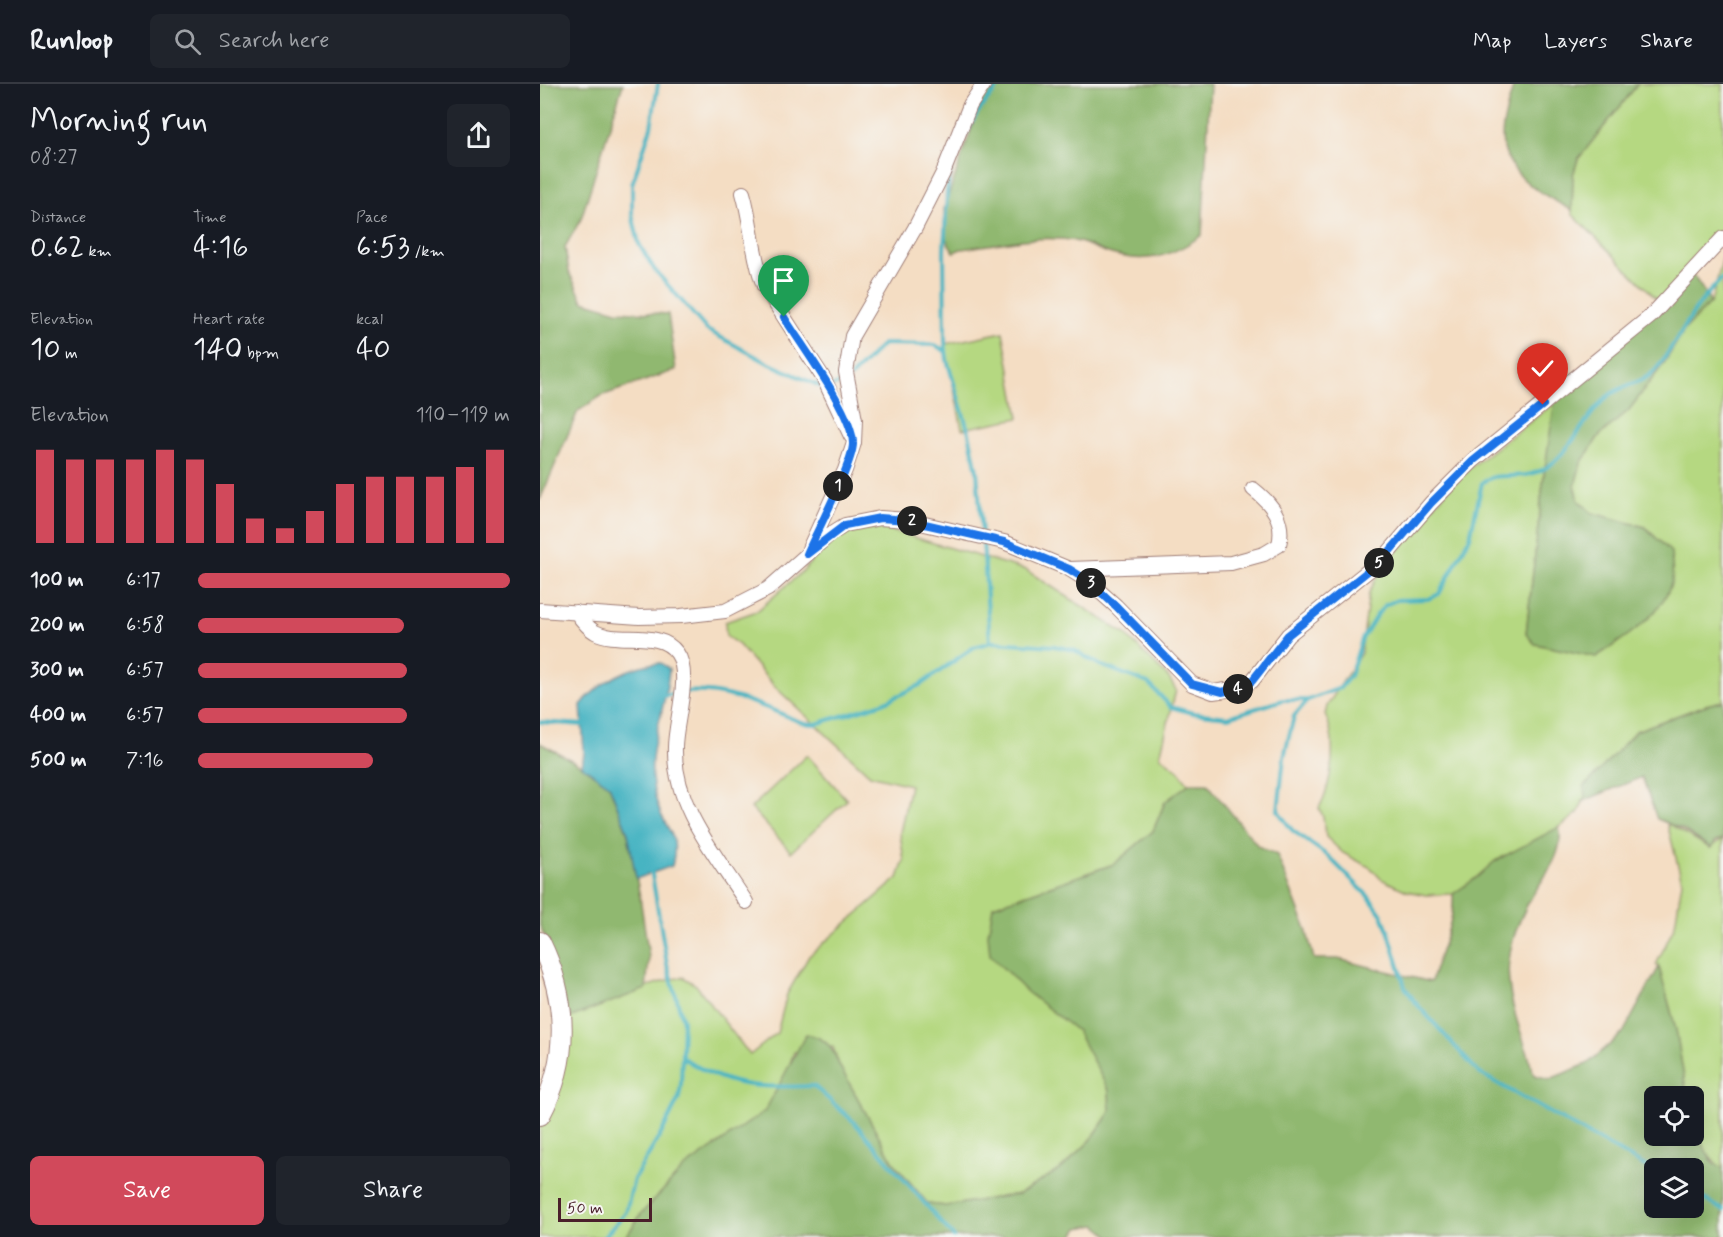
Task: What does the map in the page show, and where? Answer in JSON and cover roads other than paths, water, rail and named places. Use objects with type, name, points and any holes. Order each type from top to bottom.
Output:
[{"type":"highway","points":[[540,942],[548,958],[559,1001],[562,1025],[562,1056],[554,1089],[540,1115]]},
{"type":"street","points":[[807,554],[845,470],[854,443],[855,420],[846,372],[852,336],[915,228],[943,173],[970,105],[984,84]]},
{"type":"street","points":[[742,193],[751,225],[757,269],[764,286],[824,378],[848,425],[854,443]]},
{"type":"street","points":[[540,610],[639,617],[681,616],[725,611],[768,589],[807,554],[845,525],[880,518],[907,520],[1004,542],[1069,569],[1088,581],[1116,606],[1192,684],[1213,692],[1239,688],[1252,681],[1288,635],[1383,559],[1431,503],[1473,461],[1651,316],[1723,238]]},
{"type":"street","points":[[1069,569],[1231,563],[1264,554],[1279,545],[1282,531],[1268,501],[1253,489]]},
{"type":"street","points":[[576,612],[594,632],[611,637],[652,640],[667,644],[678,654],[683,686],[674,749],[680,789],[688,812],[746,902]]},
{"type":"water","points":[[661,663],[669,669],[653,752],[653,787],[658,806],[673,839],[674,855],[672,866],[636,879],[628,833],[609,785],[582,766],[584,753],[581,705],[597,689],[617,676],[639,667]]},
{"type":"waterway","points":[[658,84],[651,127],[632,184],[632,214],[639,244],[654,269],[707,330],[768,363],[822,387]]},
{"type":"waterway","points":[[965,134],[978,112],[1000,84]]},
{"type":"waterway","points":[[951,168],[947,191],[944,251],[945,342],[947,360],[969,433],[977,471],[982,534]]},
{"type":"waterway","points":[[1644,1165],[1479,1073],[1415,1002],[1405,987],[1382,915],[1369,897],[1328,856],[1292,830],[1278,811],[1284,757],[1294,716],[1308,700],[1340,688],[1350,676],[1362,639],[1385,605],[1397,600],[1428,599],[1439,594],[1470,537],[1482,483],[1497,476],[1533,474],[1554,462],[1607,397],[1653,373],[1704,298],[1723,278]]},
{"type":"waterway","points":[[851,377],[883,344],[935,345],[945,351]]},
{"type":"waterway","points":[[830,387],[845,381]]},
{"type":"waterway","points":[[983,541],[990,642]]},
{"type":"waterway","points":[[686,692],[697,691],[730,696],[799,721],[816,724],[883,703],[920,685],[974,647],[992,642],[1054,646],[1074,650],[1100,665],[1148,683],[1171,707],[1193,713],[1228,717],[1283,700],[1308,700]]},
{"type":"waterway","points":[[663,696],[679,693]]},
{"type":"waterway","points":[[540,722],[584,725]]},
{"type":"waterway","points":[[604,1237],[626,1212],[634,1179],[679,1098],[681,1084],[683,1021],[667,964],[651,869]]},
{"type":"waterway","points":[[682,1057],[699,1068],[730,1081],[760,1086],[814,1086],[853,1121],[954,1237]]},
{"type":"waterway","points":[[1704,1199],[1723,1210]]}]
